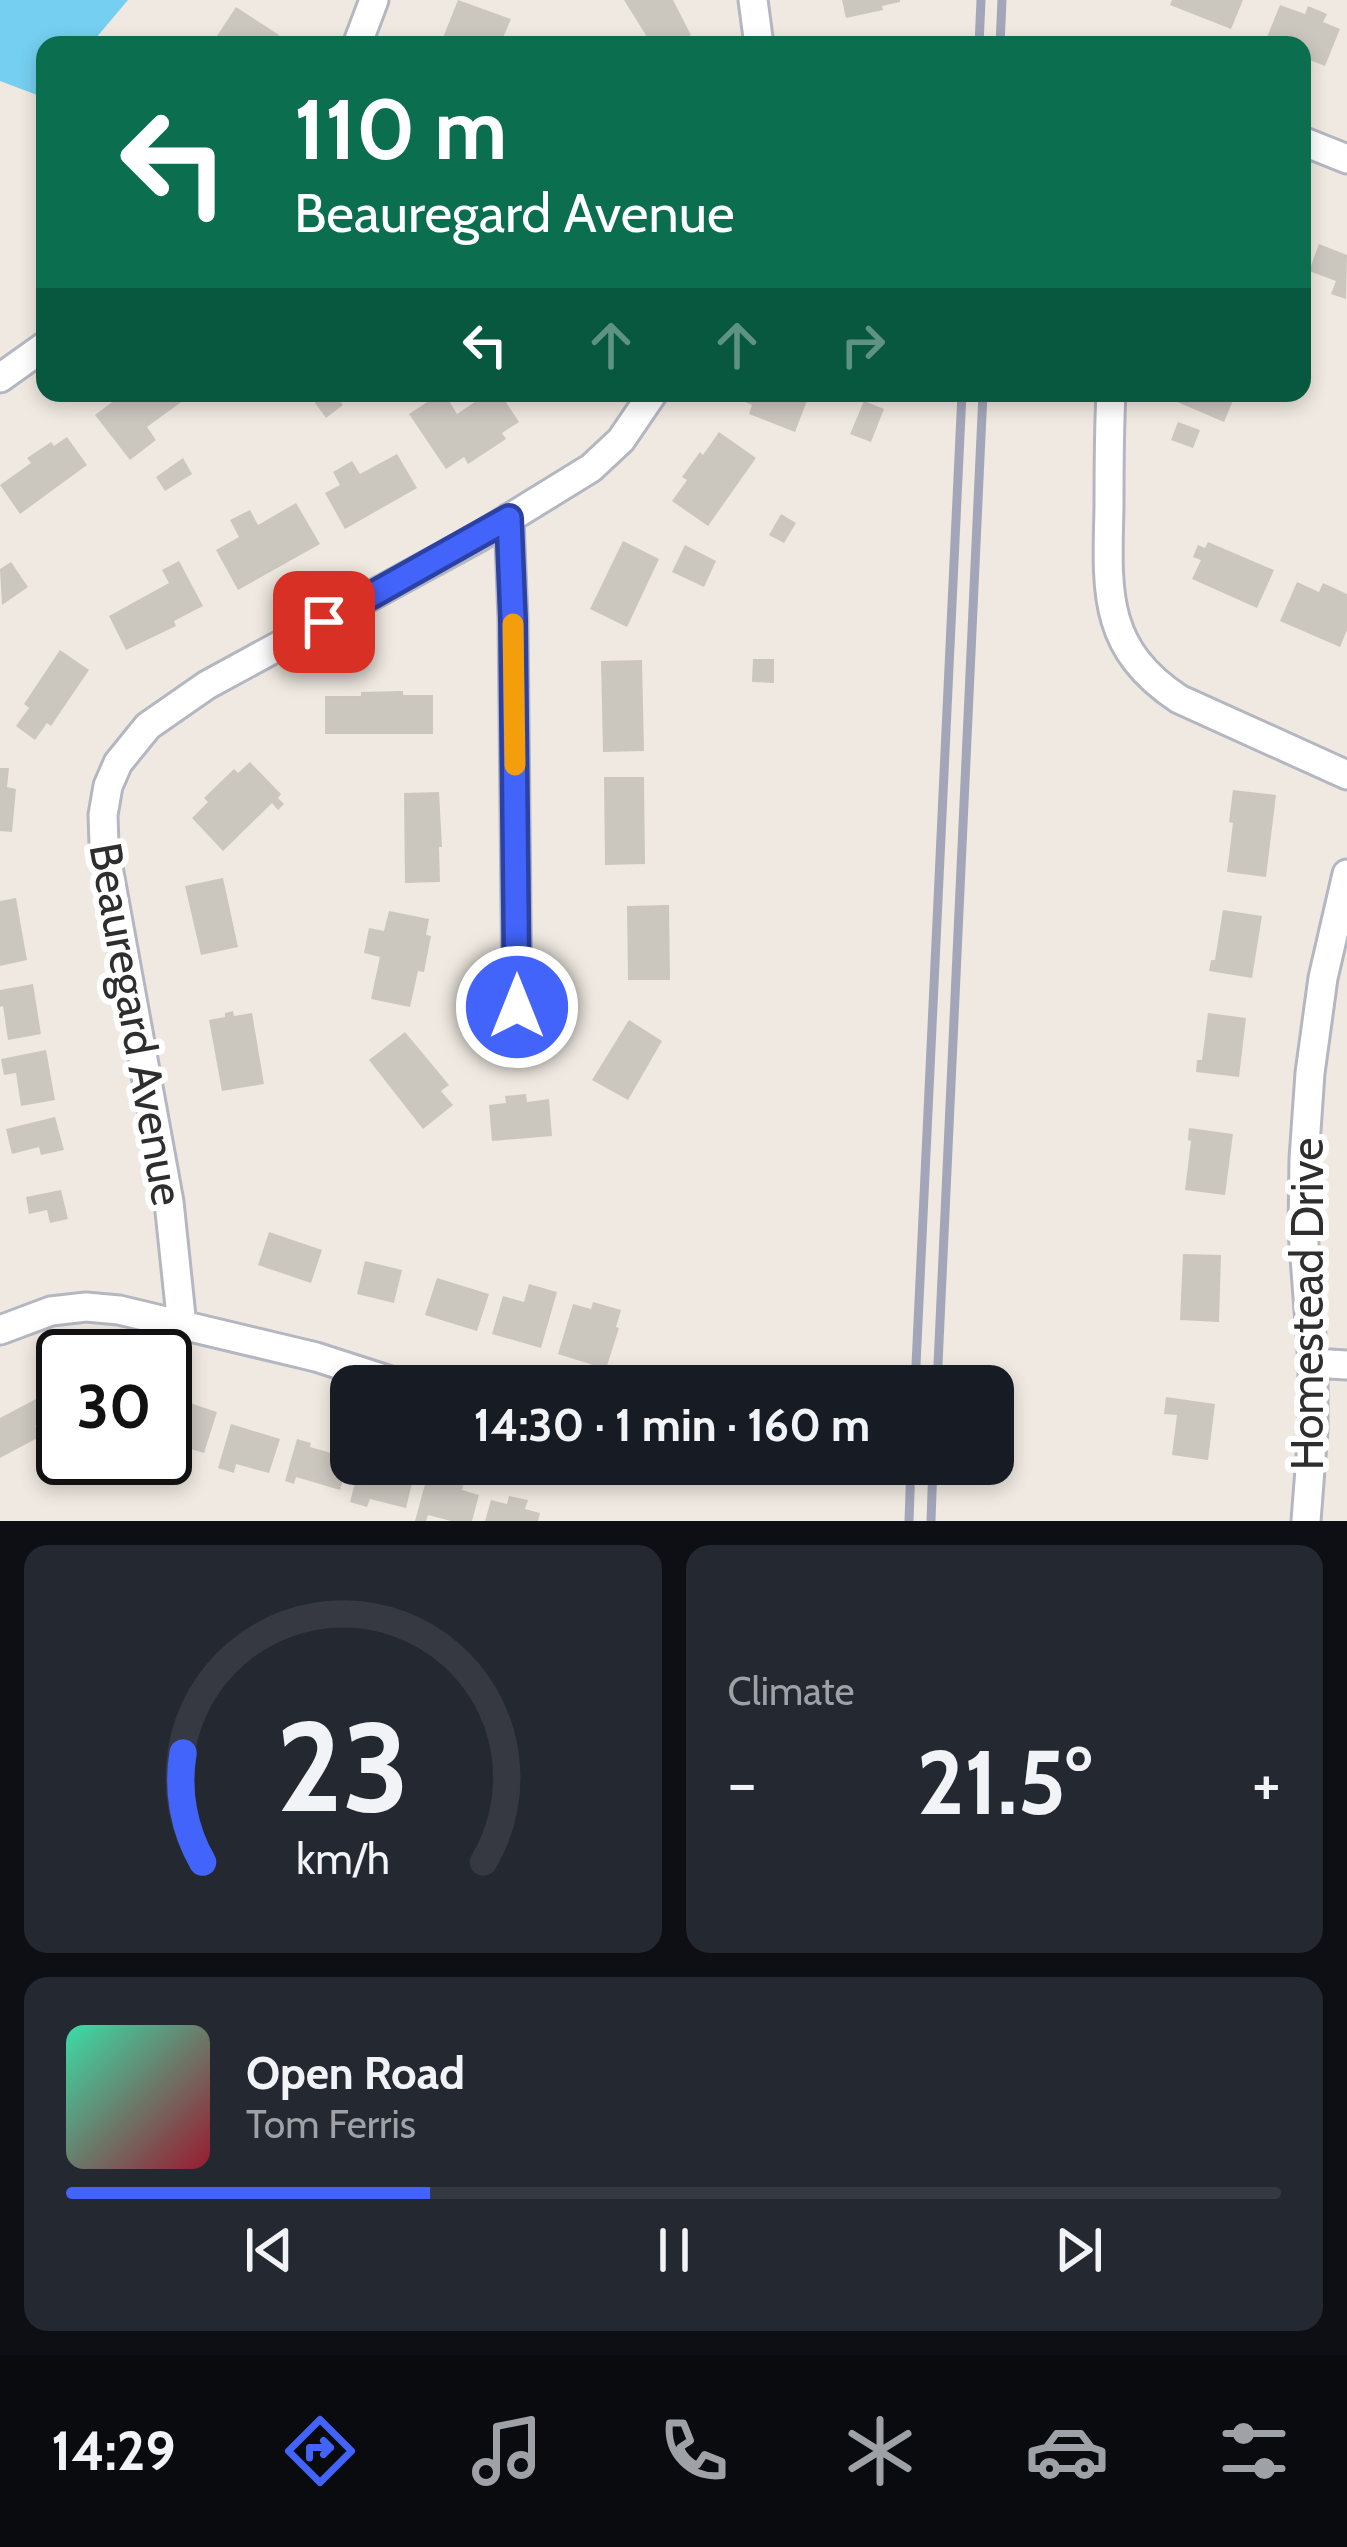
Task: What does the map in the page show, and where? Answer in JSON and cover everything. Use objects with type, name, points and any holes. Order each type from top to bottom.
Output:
[{"type":"street","points":[[360,36],[374,0]]},
{"type":"street","points":[[753,0],[758,36]]},
{"type":"street","points":[[1311,145],[1347,159]]},
{"type":"street","points":[[0,378],[36,352]]},
{"type":"street","name":"Beauregard Avenue","points":[[182,1326],[169,1202],[104,845],[108,786],[118,764],[148,726],[207,685],[590,468],[621,440],[647,402]]},
{"type":"street","points":[[1112,402],[1107,578],[1114,618],[1138,667],[1179,700],[1347,775]]},
{"type":"street","points":[[509,518],[517,1007]]},
{"type":"street","name":"Homestead Drive","points":[[1306,1521],[1313,1363],[1303,1231],[1304,1159],[1323,977],[1347,874]]},
{"type":"street","points":[[0,1330],[52,1311],[119,1310],[338,1365]]},
{"type":"street","points":[[1313,1363],[1347,1365]]},
{"type":"water","points":[[0,0],[128,0],[98,36],[36,36],[36,95],[0,81]]},
{"type":"building","points":[[458,0],[511,19],[504,36],[444,36]]},
{"type":"building","points":[[624,0],[673,0],[691,35],[646,36]]},
{"type":"building","points":[[842,0],[900,0],[900,2],[846,18]]},
{"type":"building","points":[[1172,0],[1243,0],[1231,29],[1170,5]]},
{"type":"building","points":[[1280,5],[1305,14],[1308,6],[1327,14],[1323,22],[1340,29],[1325,66],[1311,61],[1311,36],[1267,36]]},
{"type":"building","points":[[236,7],[279,35],[278,36],[217,36]]},
{"type":"building","points":[[1319,244],[1347,255],[1346,299],[1331,294],[1336,281],[1311,272]]},
{"type":"building","points":[[112,402],[181,402],[147,427],[156,440],[130,460],[95,415]]},
{"type":"building","points":[[341,402],[343,405],[326,418],[315,403]]},
{"type":"building","points":[[427,402],[450,402],[457,414],[475,402],[506,402],[519,422],[502,433],[506,439],[468,464],[464,457],[446,469],[409,414]]},
{"type":"building","points":[[745,402],[807,402],[795,432],[749,414],[752,405]]},
{"type":"building","points":[[864,402],[884,409],[871,442],[850,434]]},
{"type":"building","points":[[1177,402],[1232,402],[1224,422]]},
{"type":"building","points":[[1178,422],[1200,430],[1193,448],[1171,440]]},
{"type":"building","points":[[719,432],[756,458],[708,526],[672,501],[687,480],[682,477]]},
{"type":"building","points":[[67,437],[87,465],[20,514],[0,485],[31,463],[27,458]]},
{"type":"building","points":[[397,454],[417,488],[345,529],[325,493],[340,485],[333,472],[352,461],[360,474]]},
{"type":"building","points":[[183,458],[192,474],[165,491],[156,477]]},
{"type":"building","points":[[296,503],[320,544],[238,590],[216,550],[239,537],[230,520],[250,510],[258,525]]},
{"type":"building","points":[[781,514],[796,523],[784,543],[769,535]]},
{"type":"building","points":[[623,541],[659,559],[627,627],[590,609]]},
{"type":"building","points":[[1208,542],[1274,570],[1257,608],[1192,579],[1201,560],[1193,557],[1198,545],[1205,548]]},
{"type":"building","points":[[685,545],[716,561],[704,587],[672,572]]},
{"type":"building","points":[[179,561],[203,606],[174,621],[176,626],[126,650],[109,616],[169,583],[162,570]]},
{"type":"building","points":[[11,562],[28,587],[2,605],[0,569]]},
{"type":"building","points":[[1297,582],[1319,592],[1323,583],[1347,594],[1347,630],[1340,647],[1280,621]]},
{"type":"building","points":[[60,650],[89,670],[51,726],[47,723],[35,740],[16,726],[29,708],[24,704]]},
{"type":"building","points":[[753,659],[774,659],[774,683],[752,682]]},
{"type":"building","points":[[642,660],[644,751],[603,752],[601,661]]},
{"type":"building","points":[[403,691],[403,695],[433,695],[433,734],[325,734],[325,696]]},
{"type":"building","points":[[250,762],[281,794],[278,798],[284,804],[278,810],[272,803],[223,851],[192,818],[208,802],[204,798],[234,769],[238,773]]},
{"type":"building","points":[[0,768],[9,768],[7,787],[16,789],[12,832],[0,831]]},
{"type":"building","points":[[604,777],[644,777],[645,864],[605,865]]},
{"type":"building","points":[[1233,790],[1276,795],[1266,877],[1227,872]]},
{"type":"building","points":[[439,792],[440,882],[405,883],[404,793]]},
{"type":"building","points":[[223,878],[238,947],[201,955],[185,886]]},
{"type":"building","points":[[16,898],[27,960],[0,966],[0,901]]},
{"type":"building","points":[[669,905],[670,980],[628,980],[627,906]]},
{"type":"building","points":[[1223,910],[1262,916],[1252,978],[1209,971]]},
{"type":"building","points":[[389,911],[429,919],[424,972],[418,971],[410,1007],[371,999],[380,957],[364,953],[369,928],[384,931]]},
{"type":"building","points":[[33,984],[41,1034],[8,1040],[0,990]]},
{"type":"building","points":[[233,1011],[234,1016],[252,1013],[264,1084],[222,1091],[209,1020]]},
{"type":"building","points":[[1208,1013],[1246,1018],[1239,1077],[1196,1072]]},
{"type":"building","points":[[629,1020],[662,1041],[628,1100],[592,1080]]},
{"type":"building","points":[[405,1032],[449,1085],[441,1091],[453,1105],[423,1129],[369,1060]]},
{"type":"building","points":[[46,1050],[55,1100],[21,1106],[16,1073],[4,1075],[1,1059]]},
{"type":"building","points":[[526,1094],[527,1102],[549,1099],[552,1136],[492,1141],[489,1105],[506,1103],[505,1096]]},
{"type":"building","points":[[55,1117],[64,1150],[41,1155],[39,1147],[12,1154],[6,1129]]},
{"type":"building","points":[[1189,1128],[1233,1134],[1225,1195],[1185,1190]]},
{"type":"building","points":[[61,1190],[68,1219],[50,1223],[47,1210],[29,1214],[26,1197]]},
{"type":"building","points":[[269,1232],[322,1250],[311,1283],[258,1265]]},
{"type":"building","points":[[1183,1254],[1221,1255],[1219,1322],[1180,1320]]},
{"type":"building","points":[[365,1261],[402,1270],[394,1303],[357,1294]]},
{"type":"building","points":[[437,1278],[489,1294],[477,1331],[425,1315]]},
{"type":"building","points":[[529,1284],[557,1292],[541,1348],[492,1334],[503,1296],[524,1302]]},
{"type":"building","points":[[593,1302],[621,1310],[607,1365],[558,1354],[573,1304],[591,1309]]},
{"type":"building","points":[[1166,1397],[1215,1404],[1208,1460],[1172,1455],[1177,1415],[1164,1414]]},
{"type":"building","points":[[36,1399],[36,1439],[0,1458],[0,1418]]},
{"type":"building","points":[[192,1404],[217,1412],[204,1453],[192,1449]]},
{"type":"building","points":[[231,1424],[280,1439],[269,1473],[236,1464],[234,1473],[218,1468]]},
{"type":"building","points":[[297,1439],[330,1453],[330,1485],[341,1485],[340,1490],[296,1477],[294,1484],[285,1481]]},
{"type":"building","points":[[354,1485],[412,1485],[406,1508],[370,1499],[367,1507],[350,1502]]},
{"type":"building","points":[[425,1485],[463,1485],[462,1490],[479,1495],[472,1521],[428,1515],[426,1521],[415,1521]]},
{"type":"building","points":[[509,1496],[528,1500],[525,1509],[540,1513],[538,1521],[485,1521],[491,1500],[507,1504]]},
{"type":"railway","points":[[979,36],[981,0]]},
{"type":"railway","points":[[1000,36],[1002,0]]},
{"type":"railway","points":[[916,1365],[962,402]]},
{"type":"railway","points":[[938,1365],[983,402]]},
{"type":"railway","points":[[909,1521],[910,1485]]},
{"type":"railway","points":[[931,1521],[932,1485]]},
{"type":"slow traffic","points":[[513,624],[515,765]]},
{"type":"route","points":[[324,622],[509,518],[517,1007]]}]
